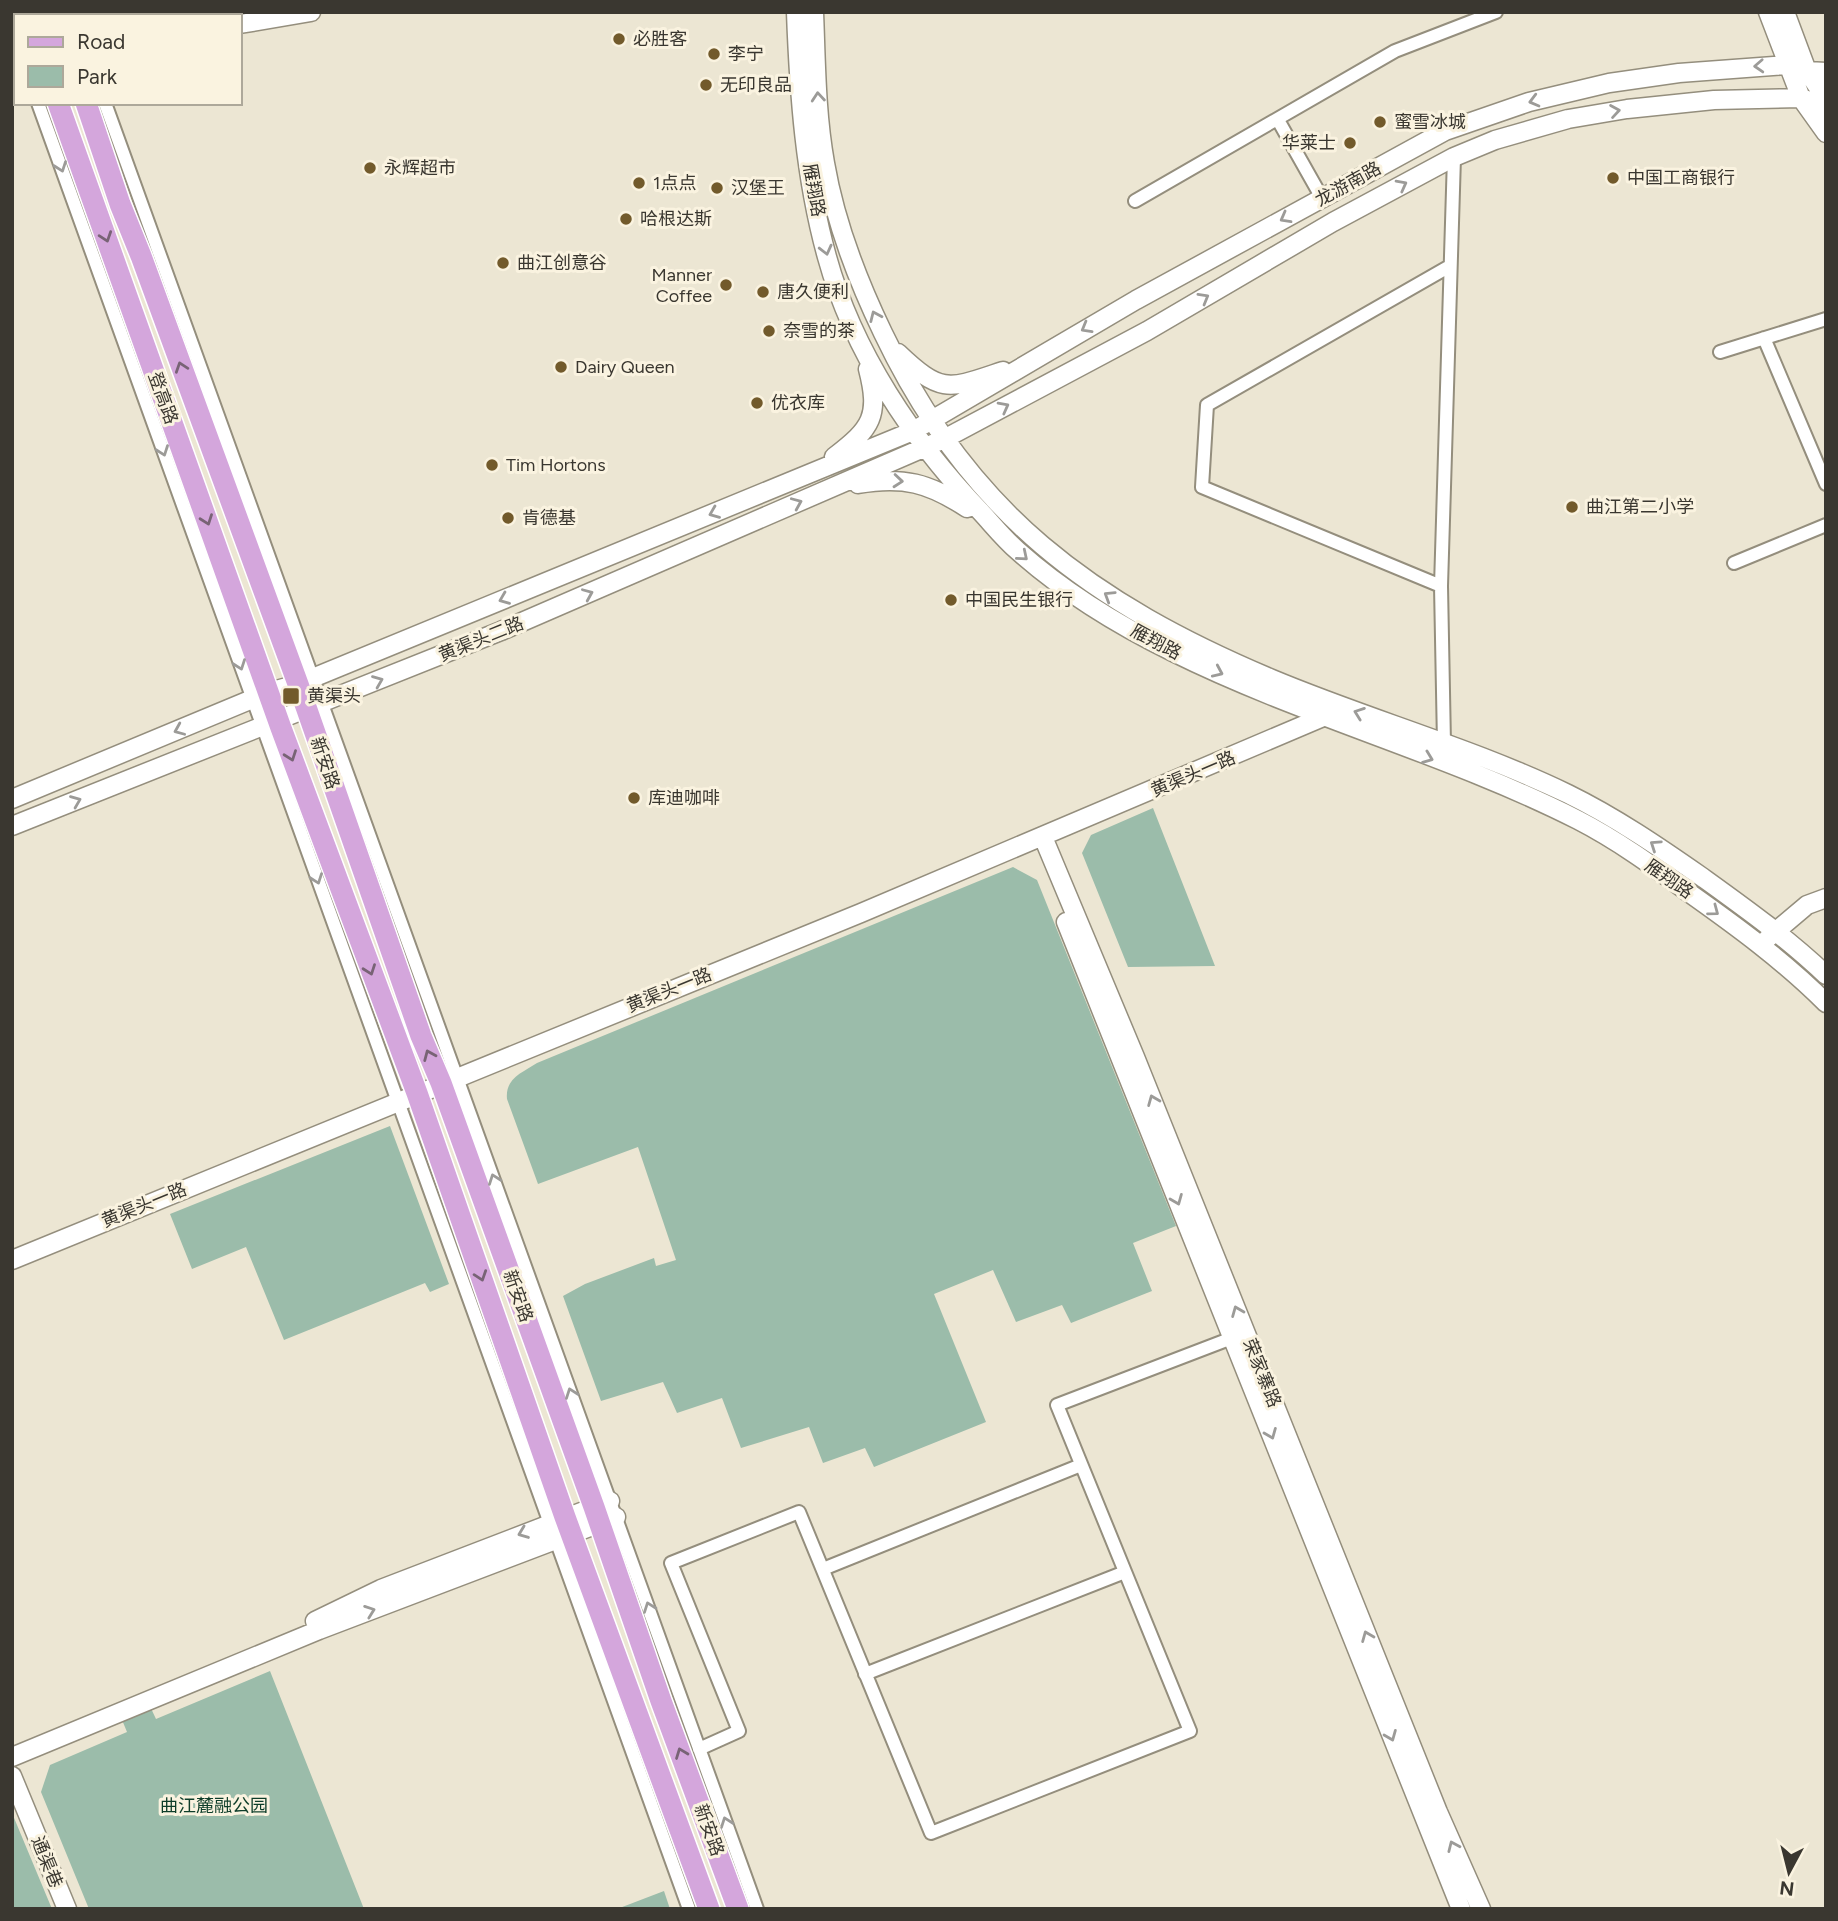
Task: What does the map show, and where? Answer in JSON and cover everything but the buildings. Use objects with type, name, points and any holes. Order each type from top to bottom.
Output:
[{"type":"main road","points":[[242,24],[311,12]]},
{"type":"main road","name":"雁翔路","points":[[796,12],[802,109],[809,166],[822,235],[835,283],[861,342],[913,431],[964,495],[1014,548],[1120,623],[1174,652],[1323,717],[1480,777],[1580,821],[1607,836],[1760,945],[1797,974],[1826,1003]]},
{"type":"main road","name":"雁翔路","points":[[814,12],[819,106],[829,184],[850,255],[888,345],[932,421],[965,469],[1028,533],[1082,578],[1135,612],[1198,646],[1272,679],[1557,789],[1602,811],[1776,930],[1826,975]]},
{"type":"main road","points":[[1768,12],[1786,65],[1801,98],[1826,133]]},
{"type":"main road","points":[[1785,12],[1807,71],[1826,100]]},
{"type":"main road","name":"龙游南路","points":[[913,431],[1136,300],[1445,131],[1529,102],[1632,79],[1786,65],[1807,71],[1826,72]]},
{"type":"main road","name":"龙游南路","points":[[944,439],[1147,331],[1333,222],[1454,157],[1495,140],[1568,118],[1626,109],[1714,100],[1801,98],[1826,106]]},
{"type":"main road","name":"登高路","points":[[59,105],[261,695]]},
{"type":"main road","name":"登高路","points":[[87,105],[120,204],[305,681]]},
{"type":"main road","points":[[814,472],[860,436],[869,424],[874,395],[861,342]]},
{"type":"main road","points":[[888,345],[923,376],[947,386],[966,384],[1026,363]]},
{"type":"main road","name":"黄渠头二路","points":[[12,799],[261,695],[305,681],[913,431]]},
{"type":"main road","name":"黄渠头二路","points":[[12,826],[501,631],[944,439]]},
{"type":"main road","points":[[831,489],[886,480],[924,485],[941,492],[992,524]]},
{"type":"main road","name":"新安路","points":[[305,681],[421,1036],[449,1079],[605,1512],[661,1701],[738,1909]]},
{"type":"main road","name":"新安路","points":[[261,695],[561,1528],[709,1909]]},
{"type":"main road","name":"黄渠头一路","points":[[12,1260],[1038,839],[1323,717]]},
{"type":"main road","name":"荣家寨路","points":[[1038,839],[1232,1338],[1461,1909]]},
{"type":"main road","name":"荣家寨路","points":[[1038,839],[1135,1057],[1438,1812],[1481,1909]]},
{"type":"main road","points":[[1760,945],[1807,905],[1826,898]]},
{"type":"main road","points":[[12,1748],[312,1623],[381,1589],[605,1512]]},
{"type":"main road","points":[[12,1757],[561,1528]]},
{"type":"main road","name":"通渠巷","points":[[12,1776],[67,1909]]},
{"type":"street","points":[[1135,201],[1395,51],[1496,12]]},
{"type":"street","points":[[39,105],[261,695]]},
{"type":"street","points":[[107,105],[305,681]]},
{"type":"street","points":[[1278,120],[1322,198]]},
{"type":"street","points":[[1444,744],[1441,586],[1454,157]]},
{"type":"street","points":[[1441,586],[1202,487],[1208,405],[1450,267]]},
{"type":"street","points":[[1720,352],[1826,319]]},
{"type":"street","points":[[1764,338],[1824,476]]},
{"type":"street","points":[[1734,563],[1826,525]]},
{"type":"street","points":[[699,1749],[738,1731],[671,1563],[799,1512],[931,1833],[1190,1731],[1057,1405],[1232,1338]]},
{"type":"street","points":[[823,1569],[1081,1465]]},
{"type":"street","points":[[605,1512],[699,1749],[757,1909]]},
{"type":"street","points":[[561,1528],[689,1909]]},
{"type":"street","points":[[865,1674],[1125,1572]]},
{"type":"green space","points":[[1153,808],[1215,966],[1128,967],[1082,853],[1091,835]]},
{"type":"green space","points":[[1013,867],[1037,880],[1176,1226],[1133,1243],[1152,1291],[1071,1323],[1062,1305],[1016,1322],[993,1270],[934,1294],[986,1422],[874,1467],[865,1448],[823,1463],[809,1427],[741,1448],[722,1398],[677,1413],[663,1382],[601,1401],[563,1296],[585,1284],[654,1258],[656,1266],[676,1260],[638,1147],[538,1184],[507,1099],[512,1081],[537,1063]]},
{"type":"green space","points":[[390,1126],[449,1284],[430,1292],[425,1283],[284,1340],[246,1247],[192,1269],[170,1214]]},
{"type":"green space","name":"曲江麓融公园","points":[[270,1671],[364,1909],[89,1909],[41,1792],[50,1765],[127,1732],[120,1715],[148,1702],[156,1719]]},
{"type":"green space","points":[[12,1813],[52,1909],[12,1909]]},
{"type":"green space","points":[[664,1891],[670,1909],[617,1909]]},
{"type":"place","name":"必胜客","points":[[619,39]]},
{"type":"place","name":"李宁","points":[[714,54]]},
{"type":"place","name":"无印良品","points":[[706,85]]},
{"type":"place","name":"蜜雪冰城","points":[[1380,122]]},
{"type":"place","name":"华莱士","points":[[1350,143]]},
{"type":"place","name":"永辉超市","points":[[370,168]]},
{"type":"place","name":"中国工商银行","points":[[1613,178]]},
{"type":"place","name":"1点点","points":[[639,183]]},
{"type":"place","name":"汉堡王","points":[[717,188]]},
{"type":"place","name":"哈根达斯","points":[[626,219]]},
{"type":"place","name":"曲江创意谷","points":[[503,263]]},
{"type":"place","name":"Manner Coffee","points":[[726,285]]},
{"type":"place","name":"唐久便利","points":[[763,292]]},
{"type":"place","name":"奈雪的茶","points":[[769,331]]},
{"type":"place","name":"Dairy Queen","points":[[561,367]]},
{"type":"place","name":"优衣库","points":[[757,403]]},
{"type":"place","name":"Tim Hortons","points":[[492,465]]},
{"type":"place","name":"曲江第二小学","points":[[1572,507]]},
{"type":"place","name":"肯德基","points":[[508,518]]},
{"type":"place","name":"中国民生银行","points":[[951,600]]},
{"type":"place","name":"黄渠头","points":[[291,696]]},
{"type":"place","name":"库迪咖啡","points":[[634,798]]}]
